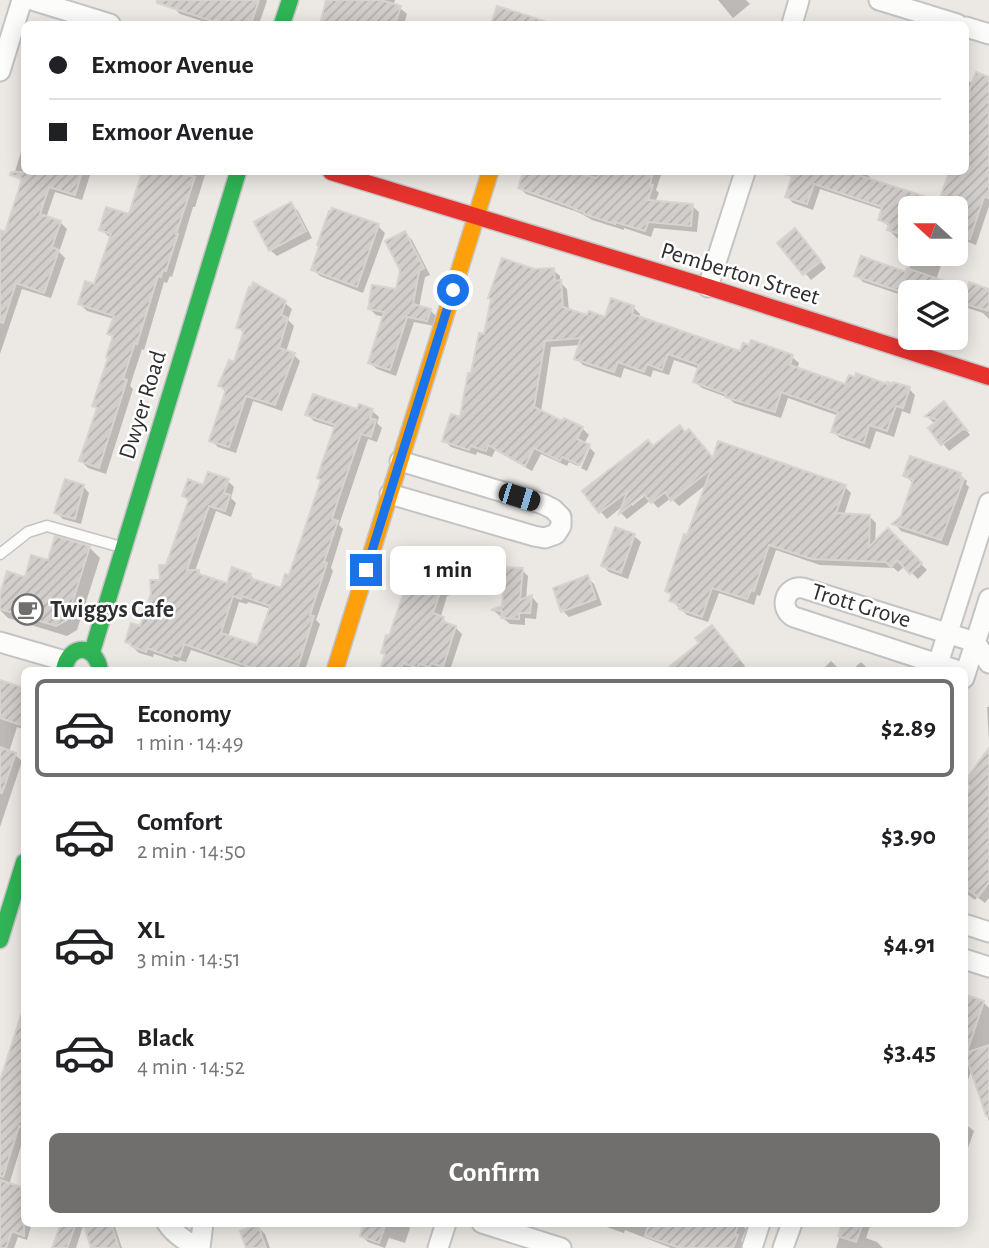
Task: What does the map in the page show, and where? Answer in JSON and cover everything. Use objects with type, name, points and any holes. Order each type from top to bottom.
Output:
[{"type":"street","points":[[0,71],[22,0]]},
{"type":"street","points":[[32,0],[100,21]]},
{"type":"street","points":[[283,21],[290,0]]},
{"type":"street","points":[[793,21],[799,0]]},
{"type":"street","points":[[879,0],[947,21]]},
{"type":"street","points":[[969,28],[989,34]]},
{"type":"street","name":"Dwyer Road","points":[[92,652],[237,175]]},
{"type":"street","name":"Pemberton Street","points":[[341,175],[989,377]]},
{"type":"street","points":[[336,667],[489,175]]},
{"type":"street","points":[[708,288],[744,175]]},
{"type":"street","points":[[390,494],[534,536],[545,538],[556,534],[561,526],[561,517],[542,504],[400,461]]},
{"type":"street","points":[[953,667],[948,633],[989,503]]},
{"type":"street","name":"Trott Grove","points":[[942,667],[794,617],[788,614],[784,605],[788,593],[792,588],[803,588],[975,642]]},
{"type":"street","points":[[957,667],[975,642],[989,599]]},
{"type":"street","points":[[0,642],[64,666],[68,656],[79,650],[92,652],[100,667]]},
{"type":"street","points":[[968,668],[989,664],[975,642]]},
{"type":"street","points":[[0,940],[7,891],[21,867]]},
{"type":"street","points":[[968,925],[989,932]]},
{"type":"street","points":[[968,960],[989,967]]},
{"type":"street","points":[[169,1227],[182,1239],[199,1248],[202,1227]]},
{"type":"street","points":[[439,1248],[445,1227]]},
{"type":"street","points":[[495,1227],[561,1248]]},
{"type":"street","points":[[752,1248],[759,1227]]},
{"type":"street","points":[[783,1248],[791,1227]]},
{"type":"lane","points":[[0,554],[28,532],[47,526],[123,547]]},
{"type":"building","points":[[157,0],[259,0],[252,21],[212,21],[157,3]]},
{"type":"building","points":[[326,0],[381,0],[401,6],[396,21],[321,21]]},
{"type":"building","points":[[497,6],[544,21],[492,21]]},
{"type":"building","points":[[976,72],[989,77],[989,198],[984,197],[970,239],[968,196],[941,196],[948,175],[969,175],[969,91]]},
{"type":"building","points":[[11,172],[21,172],[21,175],[81,175],[75,195],[49,187],[40,214],[61,221],[52,247],[59,250],[44,293],[16,283],[3,323],[0,322],[0,230],[5,232],[22,179],[10,175]]},
{"type":"building","points":[[141,175],[195,177],[166,271],[163,270],[161,277],[158,276],[123,379],[127,380],[99,468],[79,461],[97,408],[92,406],[108,358],[106,357],[113,336],[107,334],[114,316],[78,304],[85,281],[94,284],[111,234],[99,230],[106,207],[129,214]]},
{"type":"building","points":[[522,175],[586,175],[596,178],[600,175],[652,175],[650,184],[653,185],[648,200],[693,204],[691,226],[648,222],[645,231],[584,214],[518,188]]},
{"type":"building","points":[[788,175],[861,176],[923,196],[898,196],[898,233],[887,230],[889,224],[878,220],[882,207],[814,184],[807,204],[785,197],[792,176]]},
{"type":"building","points":[[291,202],[306,231],[269,251],[254,222]]},
{"type":"building","points":[[332,208],[379,224],[357,287],[311,270],[319,246],[317,245]]},
{"type":"building","points":[[795,228],[821,261],[803,275],[777,243]]},
{"type":"building","points":[[405,231],[424,268],[419,271],[413,304],[431,309],[427,321],[407,317],[390,370],[368,363],[384,312],[368,309],[372,285],[396,289],[400,270],[385,241]]},
{"type":"building","points":[[861,256],[906,272],[907,268],[941,280],[898,280],[898,291],[854,276]]},
{"type":"building","points":[[502,258],[534,269],[554,268],[555,281],[561,280],[563,307],[587,315],[589,311],[605,317],[611,298],[634,306],[632,314],[740,351],[743,343],[749,345],[751,340],[793,355],[790,365],[845,384],[849,375],[855,377],[856,373],[887,384],[893,382],[910,387],[903,408],[896,406],[887,431],[869,425],[864,443],[831,432],[838,412],[781,392],[775,412],[725,397],[726,394],[693,382],[699,365],[668,354],[662,370],[647,364],[644,372],[618,362],[614,372],[574,359],[581,338],[545,341],[534,407],[562,421],[564,418],[583,427],[577,439],[590,445],[580,465],[562,457],[560,461],[534,448],[525,466],[488,445],[486,451],[471,446],[469,450],[442,441],[451,414],[460,417],[468,373],[471,373],[479,333],[484,334],[491,299],[488,298]]},
{"type":"building","points":[[253,282],[286,301],[281,315],[288,318],[279,348],[295,353],[275,405],[246,396],[229,447],[209,441],[226,389],[218,386],[229,360],[234,362],[244,330],[236,328]]},
{"type":"building","points":[[969,282],[989,289],[989,311],[968,305]]},
{"type":"building","points":[[313,394],[357,409],[359,404],[373,409],[370,418],[376,420],[371,437],[361,434],[338,500],[332,519],[338,521],[324,562],[327,563],[310,615],[314,616],[298,667],[250,667],[184,644],[180,657],[172,654],[172,657],[147,648],[146,652],[125,642],[131,623],[140,626],[151,594],[150,580],[160,580],[159,565],[166,565],[189,499],[182,496],[188,479],[203,485],[208,472],[229,479],[224,493],[230,495],[225,511],[209,506],[187,570],[199,570],[199,574],[227,583],[232,567],[251,574],[250,578],[281,588],[285,574],[289,575],[321,480],[317,478],[335,425],[305,415]],"holes":[[[233,596],[241,599],[242,596],[270,606],[257,645],[221,633]]]},
{"type":"building","points":[[944,401],[967,430],[963,429],[941,445],[928,428],[938,420],[925,416]]},
{"type":"building","points":[[680,425],[685,432],[689,429],[713,458],[718,441],[846,485],[836,513],[870,515],[869,547],[888,528],[922,563],[910,574],[897,560],[891,567],[886,562],[812,559],[769,545],[754,591],[751,590],[747,599],[712,588],[702,617],[679,609],[680,605],[669,601],[672,594],[665,591],[684,534],[687,535],[711,469],[671,501],[665,492],[651,503],[644,494],[619,514],[627,492],[599,513],[582,491],[648,440],[653,446]]},
{"type":"building","points":[[910,456],[961,473],[960,478],[964,479],[941,540],[892,524],[901,516],[913,480],[903,476]]},
{"type":"building","points":[[65,479],[84,485],[75,519],[54,513]]},
{"type":"building","points":[[615,527],[635,534],[621,573],[601,566]]},
{"type":"building","points":[[55,536],[90,546],[67,620],[56,626],[0,609],[0,594],[7,571],[25,577],[31,555],[48,560]]},
{"type":"building","points":[[473,554],[480,579],[441,590],[433,613],[444,617],[442,621],[456,626],[443,667],[431,663],[430,667],[419,664],[415,667],[403,663],[401,667],[381,667],[385,654],[381,653],[386,635],[389,636],[411,571]]},
{"type":"building","points":[[505,567],[523,568],[520,600],[532,595],[530,613],[519,613],[519,619],[501,618],[502,611],[491,610],[502,606]]},
{"type":"building","points":[[588,575],[596,599],[561,612],[553,588]]},
{"type":"building","points":[[712,625],[739,659],[730,667],[669,667],[699,643],[695,638]]},
{"type":"building","points":[[0,680],[21,687],[21,725],[0,718]]},
{"type":"building","points":[[0,747],[16,753],[2,793],[0,793]]},
{"type":"building","points":[[989,748],[989,882],[978,897],[968,890],[968,790],[971,787],[968,785],[968,777]]},
{"type":"building","points":[[968,995],[984,1001],[968,1049]]},
{"type":"building","points":[[21,1015],[21,1127],[19,1126],[3,1177],[0,1176],[0,1081]]},
{"type":"building","points":[[989,1045],[989,1116],[986,1116],[968,1062],[968,1052]]},
{"type":"building","points":[[0,1180],[21,1187],[21,1227],[24,1227],[24,1236],[12,1231],[6,1248],[0,1248]]},
{"type":"building","points":[[60,1227],[75,1227],[67,1248],[52,1248]]},
{"type":"building","points":[[84,1227],[112,1227],[119,1248],[91,1248]]},
{"type":"building","points":[[259,1227],[266,1248],[246,1248],[240,1231]]},
{"type":"building","points":[[363,1227],[385,1227],[379,1243],[360,1236]]},
{"type":"building","points":[[648,1227],[738,1227],[735,1234],[738,1235],[733,1248],[680,1248],[645,1236]]},
{"type":"building","points":[[841,1227],[862,1227],[856,1242],[838,1236]]},
{"type":"traffic: fast","points":[[283,21],[290,0]]},
{"type":"traffic: fast","points":[[92,652],[237,175]]},
{"type":"traffic: fast","points":[[65,667],[71,655],[82,650],[93,655],[99,667]]},
{"type":"traffic: fast","points":[[0,940],[21,872]]},
{"type":"traffic: slow","points":[[336,667],[489,175]]},
{"type":"traffic: jam","points":[[341,175],[708,287],[989,377]]},
{"type":"place","name":"Twiggys Cafe","points":[[27,610]]},
{"type":"route","points":[[366,570],[453,290]]}]
